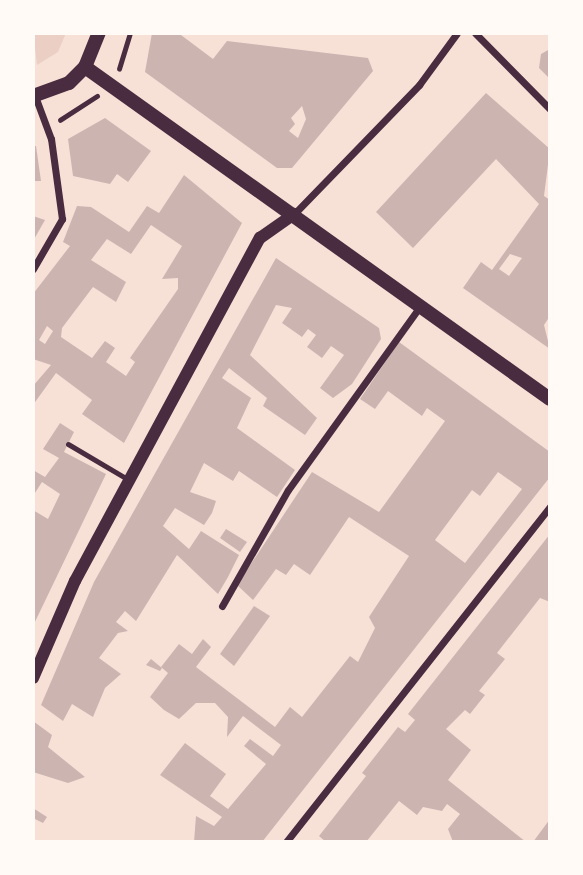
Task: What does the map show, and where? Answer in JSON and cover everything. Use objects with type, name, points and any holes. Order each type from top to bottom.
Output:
[{"type":"main road","points":[[34,96],[60,88],[86,67],[99,33]]},
{"type":"main road","points":[[86,67],[550,400]]},
{"type":"street","points":[[34,675],[129,480],[260,238],[294,214],[419,85],[457,33]]},
{"type":"street","points":[[475,33],[550,109]]},
{"type":"street","points":[[33,269],[62,219],[51,139],[34,96]]},
{"type":"street","points":[[222,606],[259,534],[420,306]]},
{"type":"street","points":[[286,842],[550,506]]},
{"type":"lane","points":[[68,444],[129,480]]},
{"type":"shaded area","points":[[33,33],[66,33],[58,52],[37,65]]},
{"type":"building","points":[[152,33],[181,35],[213,59],[227,41],[368,58],[373,71],[292,168],[277,168],[145,72]],"holes":[[[302,106],[306,119],[298,138],[289,131],[295,124],[291,118]]]},
{"type":"building","points":[[550,49],[550,79],[539,68],[541,54]]},
{"type":"building","points":[[486,93],[550,149],[544,196],[550,200],[550,316],[544,325],[550,349],[463,288],[481,262],[492,270],[539,204],[496,159],[413,248],[376,212]],"holes":[[[510,254],[522,258],[509,276],[499,269]]]},
{"type":"building","points":[[105,118],[151,151],[128,182],[117,174],[110,184],[73,176],[68,139]]},
{"type":"building","points":[[33,146],[36,146],[41,181],[33,181]]},
{"type":"building","points":[[184,175],[242,223],[124,443],[82,414],[92,400],[56,373],[33,405],[33,386],[51,365],[33,359],[33,294],[70,246],[63,242],[77,206],[91,207],[129,232],[147,206],[159,213]],"holes":[[[151,225],[182,246],[162,279],[178,278],[178,289],[130,358],[135,362],[126,376],[106,362],[115,348],[105,341],[92,358],[61,337],[62,328],[93,287],[116,302],[126,282],[91,260],[107,239],[131,254]],[[47,326],[53,331],[45,344],[39,340]]]},
{"type":"building","points":[[33,216],[45,220],[33,241]]},
{"type":"building","points":[[276,258],[379,328],[381,339],[352,384],[333,398],[320,388],[344,355],[331,346],[322,358],[307,347],[316,335],[308,329],[302,337],[282,323],[292,308],[276,305],[250,355],[317,418],[305,435],[263,406],[267,398],[229,368],[222,378],[251,398],[237,428],[295,470],[277,497],[239,471],[233,481],[204,463],[190,492],[216,501],[212,513],[204,525],[175,508],[163,526],[189,549],[201,531],[239,555],[228,577],[218,594],[177,555],[136,621],[125,611],[116,622],[128,631],[118,633],[99,658],[121,674],[105,688],[93,717],[72,704],[63,721],[41,705],[94,582]]},
{"type":"building","points":[[399,342],[550,452],[550,477],[262,842],[194,842],[196,816],[214,826],[222,817],[160,775],[185,743],[226,774],[210,796],[228,809],[266,764],[244,746],[250,739],[273,756],[281,745],[243,716],[227,737],[228,717],[215,703],[196,703],[179,719],[164,710],[150,697],[168,673],[161,667],[179,644],[192,654],[203,639],[211,647],[196,667],[275,727],[290,707],[302,717],[350,656],[358,662],[375,628],[369,617],[409,556],[349,517],[310,575],[294,564],[286,575],[276,569],[253,600],[237,585],[312,472],[379,512],[445,421],[427,408],[422,416],[388,391],[375,409],[360,399]],"holes":[[[498,472],[522,489],[465,563],[435,540],[472,490],[480,496]]]},
{"type":"building","points":[[60,423],[74,432],[64,452],[106,474],[33,626],[33,510],[48,519],[60,494],[42,482],[33,496],[33,470],[45,477],[59,458],[43,449]]},
{"type":"building","points":[[226,529],[247,542],[240,552],[220,538]]},
{"type":"building","points":[[550,534],[550,602],[540,598],[497,653],[505,659],[479,691],[485,695],[470,714],[465,710],[446,729],[471,750],[448,780],[526,842],[453,842],[448,829],[460,814],[447,804],[442,811],[423,807],[417,815],[399,801],[366,842],[326,842],[319,836],[366,776],[362,773],[398,727],[405,732],[415,720],[408,714]]},
{"type":"building","points":[[254,606],[270,616],[234,666],[220,654]]},
{"type":"building","points":[[151,659],[162,668],[160,671],[146,665]]},
{"type":"building","points":[[33,721],[52,735],[48,747],[85,777],[68,783],[33,772]]},
{"type":"building","points":[[33,808],[47,817],[43,823],[33,818]]},
{"type":"building","points":[[550,819],[550,842],[533,842]]}]
